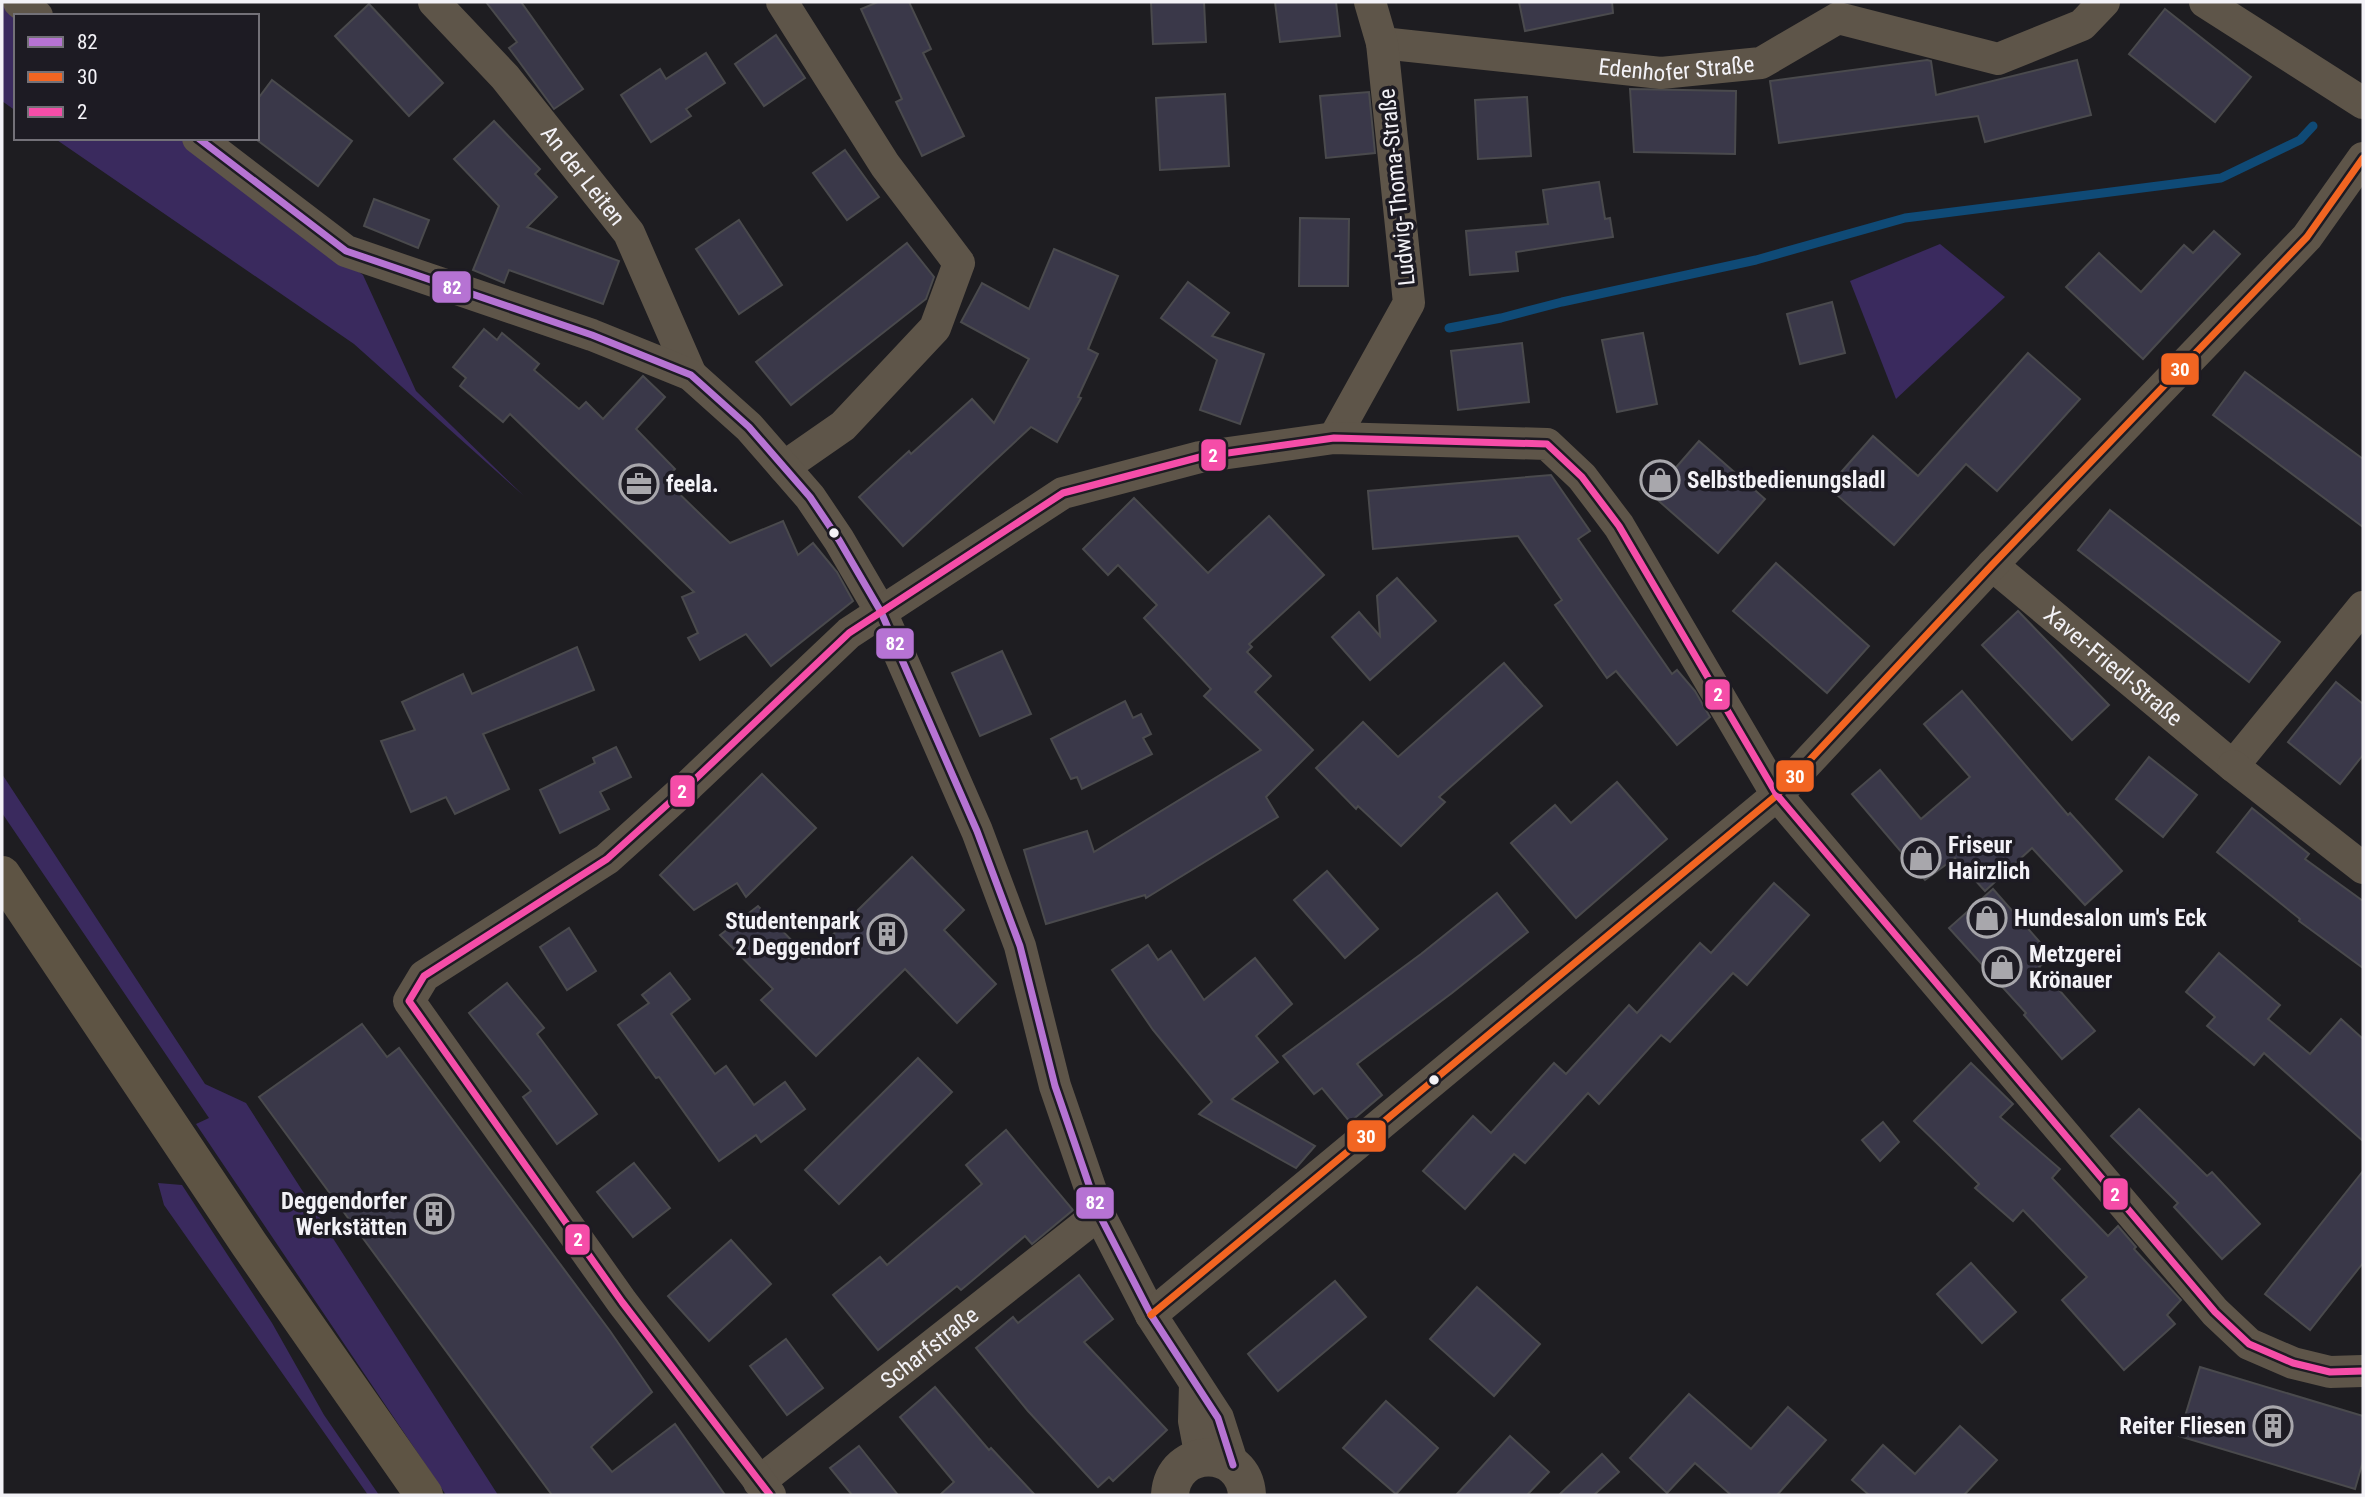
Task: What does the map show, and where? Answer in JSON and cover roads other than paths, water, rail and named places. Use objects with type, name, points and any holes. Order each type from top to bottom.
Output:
[{"type":"main road","points":[[2,875],[249,1244],[424,1495]]},
{"type":"street","points":[[19,2],[34,14]]},
{"type":"street","name":"An der Leiten","points":[[434,2],[505,76],[629,233],[691,375]]},
{"type":"street","points":[[782,2],[885,165],[959,263],[935,328],[843,426],[784,467]]},
{"type":"street","name":"Ludwig-Thoma-Straße","points":[[1334,438],[1409,303],[1382,43],[1370,2]]},
{"type":"street","name":"Edenhofer Straße","points":[[1382,43],[1661,73],[1761,63],[1838,18],[1998,59],[2082,24],[2104,2]]},
{"type":"street","points":[[2205,2],[2363,103]]},
{"type":"street","points":[[201,140],[346,251],[592,335],[691,375],[749,427],[824,516],[881,612],[978,831],[1020,946],[1055,1086],[1099,1214],[1151,1315],[1218,1418],[1239,1481]]},
{"type":"street","points":[[1151,1315],[1777,795],[1992,565],[2307,237],[2363,158]]},
{"type":"street","points":[[764,1488],[622,1302],[408,1001],[424,975],[607,859],[690,785],[849,633],[1063,493],[1200,457],[1334,438],[1548,444],[1582,477],[1619,526],[1777,795],[2215,1312],[2249,1344],[2293,1363],[2330,1371],[2363,1371]]},
{"type":"street","name":"Xaver-Friedl-Straße","points":[[1992,565],[2233,766],[2363,868]]},
{"type":"street","points":[[2233,766],[2358,622]]},
{"type":"street","name":"Scharfstraße","points":[[764,1488],[1099,1214]]},
{"type":"street","points":[[1170,1495],[1176,1473],[1191,1461],[1239,1481]]},
{"type":"waterway","points":[[1449,328],[1756,260],[1905,218],[2221,178],[2300,140],[2313,126]]},
{"type":"place","name":"Selbstbedienungsladl","points":[[1660,480]]},
{"type":"place","name":"feela.","points":[[639,484]]},
{"type":"place","name":"Friseur Hairzlich","points":[[1921,858]]},
{"type":"place","name":"Hundesalon um's Eck","points":[[1987,918]]},
{"type":"place","name":"Studentenpark 2 Deggendorf","points":[[887,934]]},
{"type":"place","name":"Metzgerei Krönauer","points":[[2002,967]]},
{"type":"place","name":"Deggendorfer Werkstätten","points":[[434,1214]]},
{"type":"place","name":"Reiter Fliesen","points":[[2273,1426]]}]
